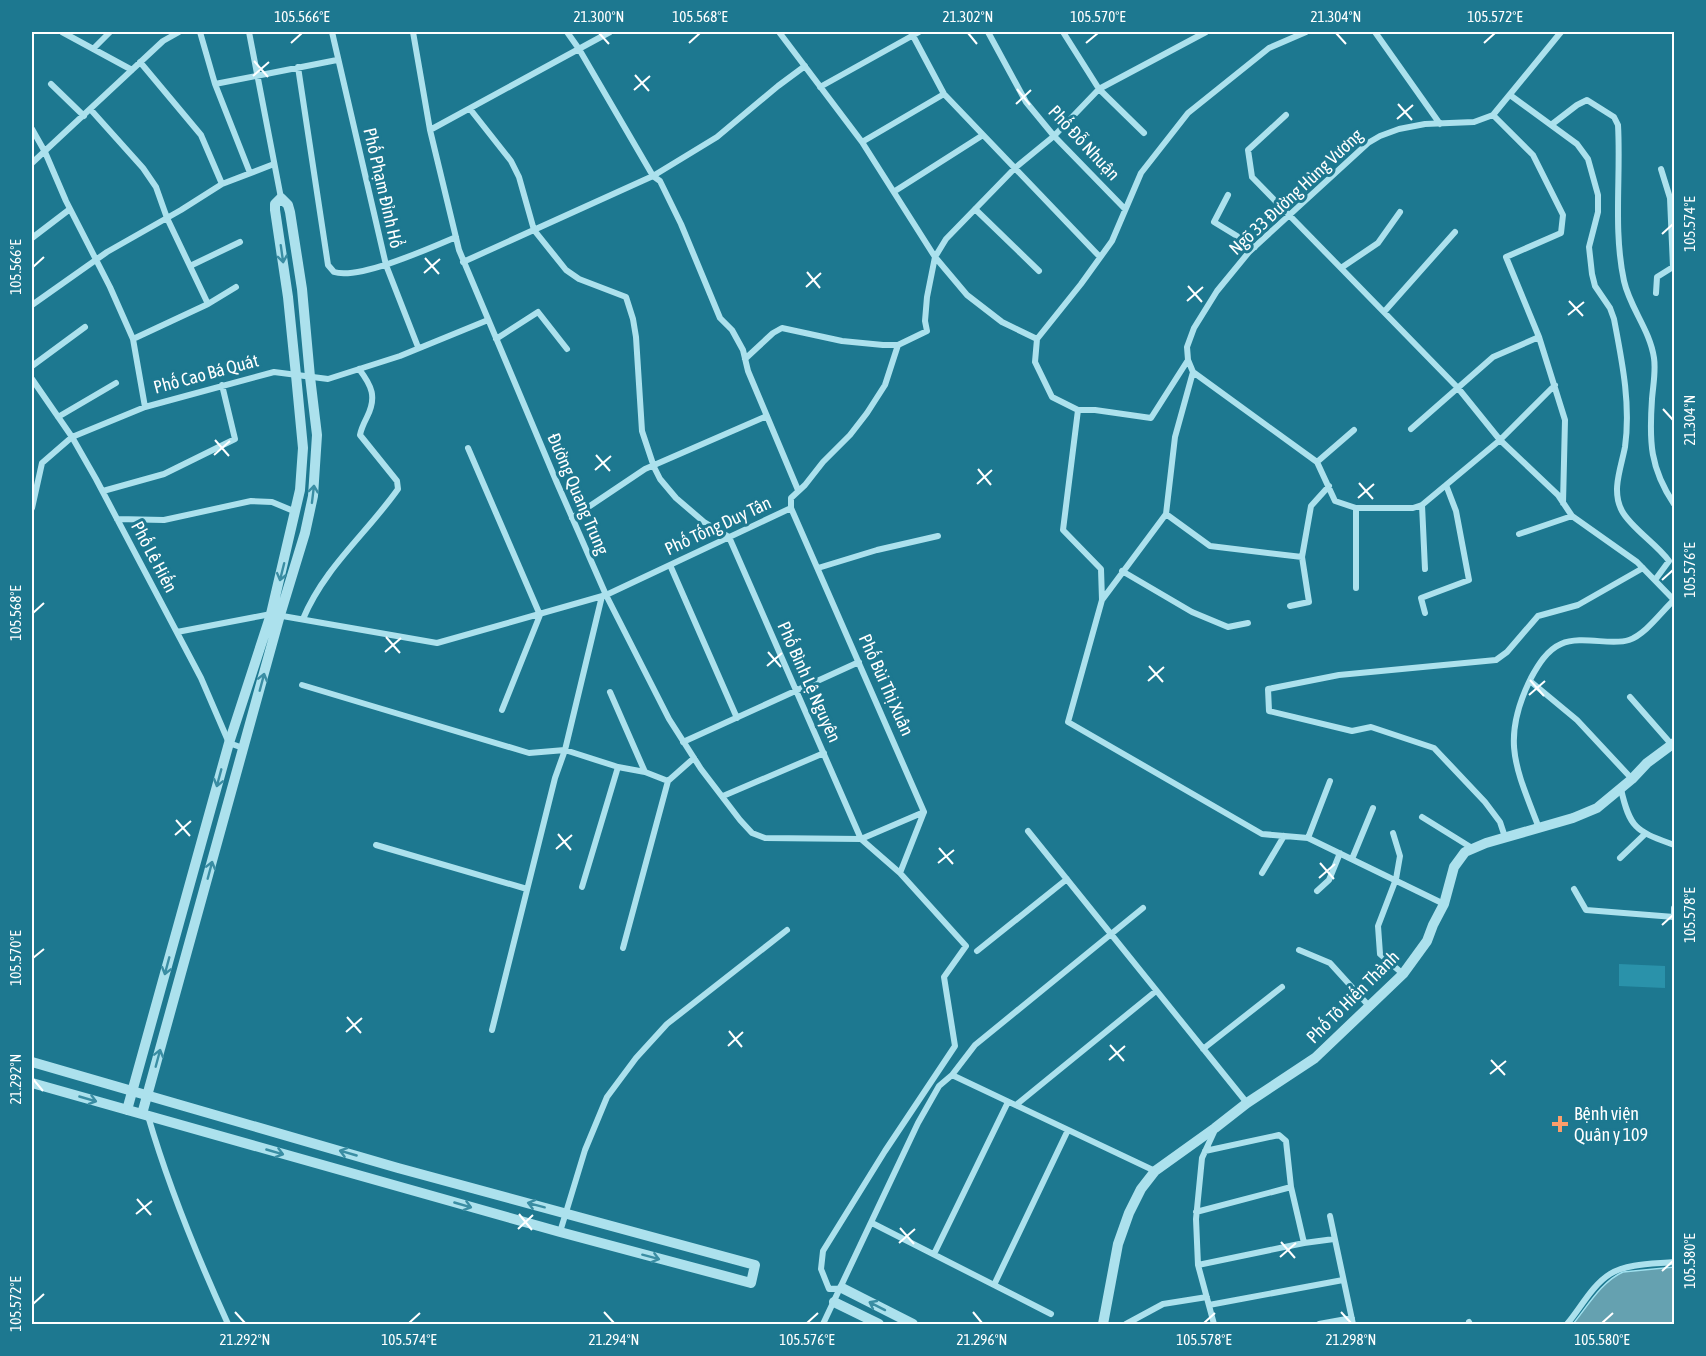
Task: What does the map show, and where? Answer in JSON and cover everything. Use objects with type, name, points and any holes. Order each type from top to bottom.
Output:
[{"type":"street","points":[[62,32],[132,70]]},
{"type":"street","points":[[93,49],[110,32]]},
{"type":"street","points":[[32,163],[163,41],[179,32]]},
{"type":"street","points":[[200,32],[215,84],[250,173]]},
{"type":"street","points":[[127,1110],[229,743],[305,534],[313,496],[317,435],[302,289],[290,212],[288,205],[281,198],[249,32]]},
{"type":"street","name":"Phố Phạm Đỉnh Hổ","points":[[332,32],[386,265],[418,347]]},
{"type":"street","name":"Đường Quang Trung","points":[[413,32],[430,130],[464,262],[604,596],[669,719],[694,758],[752,833],[765,837],[861,839]]},
{"type":"street","points":[[567,32],[653,176],[660,181],[681,224],[720,318],[732,330],[742,350],[748,371],[798,490]]},
{"type":"street","points":[[430,130],[610,32]]},
{"type":"street","points":[[780,32],[862,142],[935,256],[967,295],[1002,322],[1037,339]]},
{"type":"street","name":"Phố Đỗ Nhuận","points":[[988,32],[1026,102],[1054,136],[1125,209]]},
{"type":"street","points":[[1064,32],[1099,89],[1144,133]]},
{"type":"street","points":[[745,359],[773,333],[783,328],[842,341],[898,345],[927,331],[925,321],[927,297],[935,256],[946,239],[1015,168],[1054,136],[1099,89],[1206,32]]},
{"type":"street","points":[[1188,360],[1151,418],[1095,410],[1078,410],[1052,397],[1035,362],[1037,339],[1112,241],[1141,173],[1188,113],[1269,48],[1306,32]]},
{"type":"street","points":[[1375,32],[1440,124]]},
{"type":"street","points":[[1561,32],[1492,115],[1533,155],[1563,215],[1561,233],[1506,257],[1539,337],[1565,420],[1563,503]]},
{"type":"street","points":[[820,87],[914,33],[944,94],[1100,257]]},
{"type":"street","points":[[215,84],[338,60]]},
{"type":"street","points":[[140,62],[201,135],[222,184]]},
{"type":"street","points":[[464,262],[653,176],[717,137],[805,66]]},
{"type":"street","points":[[298,67],[328,265],[334,272],[339,274],[386,265],[456,237]]},
{"type":"street","points":[[51,84],[84,116]]},
{"type":"street","points":[[862,142],[944,94]]},
{"type":"street","points":[[1510,95],[1583,150],[1594,176],[1598,195],[1598,212],[1589,247],[1592,274],[1595,285],[1610,308],[1614,319],[1627,401],[1625,447],[1617,487],[1618,501],[1625,516],[1669,561],[1655,580]]},
{"type":"street","points":[[1551,125],[1587,100],[1614,117],[1618,125],[1619,251],[1624,284],[1647,333],[1654,359],[1651,440],[1656,472],[1674,504]]},
{"type":"street","points":[[470,109],[511,161],[519,177],[534,230],[566,270],[579,279],[626,297],[634,326],[642,431],[654,467],[660,479],[676,498],[704,522],[729,537]]},
{"type":"street","points":[[91,110],[143,168],[156,187],[167,218],[208,304]]},
{"type":"street","points":[[1286,115],[1248,150],[1252,177],[1458,388],[1500,440],[1558,495],[1572,516],[1643,568],[1674,600],[1638,635],[1628,640],[1587,640],[1562,644],[1550,651],[1537,666],[1520,700],[1513,735],[1514,757],[1539,828]]},
{"type":"street","name":"Ngõ 33 Đường Hùng Vương","points":[[1188,360],[1186,347],[1194,328],[1217,291],[1255,247],[1374,140],[1399,129],[1425,124],[1474,122],[1492,115]]},
{"type":"street","points":[[32,129],[133,339],[145,406]]},
{"type":"street","points":[[895,192],[983,135]]},
{"type":"street","points":[[32,305],[97,260],[222,184],[274,164]]},
{"type":"street","points":[[1656,293],[1656,277],[1673,267],[1672,198],[1661,169]]},
{"type":"street","points":[[1228,195],[1214,222],[1255,247]]},
{"type":"street","points":[[228,1324],[171,1188],[145,1115],[147,1095],[243,748],[276,615],[300,490],[303,448],[288,297],[275,210],[275,204],[281,198]]},
{"type":"street","points":[[32,238],[70,209]]},
{"type":"street","points":[[975,209],[1039,271]]},
{"type":"street","points":[[1341,268],[1378,243],[1400,212]]},
{"type":"street","points":[[1384,312],[1455,231]]},
{"type":"street","points":[[190,266],[240,242]]},
{"type":"street","points":[[133,339],[208,304],[236,287]]},
{"type":"street","points":[[496,339],[537,312],[567,350]]},
{"type":"street","name":"Phố Cao Bá Quát","points":[[32,508],[42,464],[72,437],[145,406],[274,372],[328,379],[400,356],[488,320]]},
{"type":"street","points":[[32,366],[85,327]]},
{"type":"street","points":[[1411,429],[1493,357],[1539,337]]},
{"type":"street","name":"Phố Tống Duy Tân","points":[[276,615],[437,643],[604,596],[791,508],[790,498],[805,485],[867,413],[885,385],[898,345]]},
{"type":"street","points":[[1188,360],[1193,372],[1317,462],[1335,501],[1356,508],[1413,508],[1422,505],[1500,440],[1555,385]]},
{"type":"street","points":[[303,619],[323,581],[398,489],[397,481],[360,435],[374,398],[369,383],[359,369]]},
{"type":"street","points":[[1102,600],[1122,570],[1166,514],[1175,437],[1193,372]]},
{"type":"street","name":"Phố Lê Hiến","points":[[32,379],[72,437],[103,491],[201,678],[229,743]]},
{"type":"street","points":[[58,417],[116,383]]},
{"type":"street","points":[[103,491],[164,474],[235,439],[222,385]]},
{"type":"street","points":[[1078,410],[1062,530],[1113,584]]},
{"type":"street","points":[[572,518],[645,470],[767,416]]},
{"type":"street","points":[[1317,462],[1354,430]]},
{"type":"street","points":[[468,448],[540,615],[502,710]]},
{"type":"street","points":[[1425,613],[1422,598],[1469,580],[1456,511],[1446,485]]},
{"type":"street","points":[[1290,606],[1309,602],[1302,557],[1311,506],[1329,486]]},
{"type":"street","points":[[117,519],[164,520],[251,501],[272,502],[296,512]]},
{"type":"street","points":[[1422,505],[1425,569]]},
{"type":"street","name":"Phố Bùi Thị Xuân","points":[[791,508],[924,812]]},
{"type":"street","points":[[1356,508],[1356,588]]},
{"type":"street","points":[[1166,514],[1210,546],[1302,557]]},
{"type":"street","points":[[1519,534],[1572,516]]},
{"type":"street","points":[[818,568],[877,550],[939,536]]},
{"type":"street","name":"Phố Bình Lệ Nguyên","points":[[729,537],[861,839]]},
{"type":"street","points":[[670,565],[737,718]]},
{"type":"street","points":[[1505,837],[1500,822],[1485,802],[1434,748],[1371,727],[1352,731],[1269,711],[1268,689],[1340,675],[1496,660],[1507,652],[1538,616],[1578,605],[1643,568]]},
{"type":"street","points":[[1101,569],[1102,600],[1068,722],[1262,834],[1308,838],[1444,904]]},
{"type":"street","points":[[1122,570],[1192,612],[1228,627],[1248,623]]},
{"type":"street","points":[[492,1029],[555,778],[565,750],[604,596]]},
{"type":"street","points":[[177,632],[276,615]]},
{"type":"street","points":[[683,741],[859,662]]},
{"type":"street","points":[[1530,681],[1577,720],[1632,780]]},
{"type":"street","points":[[302,685],[528,753],[565,750],[618,767],[645,772],[668,781]]},
{"type":"street","points":[[610,692],[645,772]]},
{"type":"street","points":[[1422,817],[1472,848],[1597,808],[1632,780],[1647,763],[1673,744],[1630,697]]},
{"type":"street","points":[[229,743],[243,748]]},
{"type":"street","points":[[723,796],[824,753]]},
{"type":"street","points":[[623,948],[668,781],[694,758]]},
{"type":"street","points":[[582,887],[618,767]]},
{"type":"street","points":[[1308,838],[1330,782]]},
{"type":"street","points":[[1621,789],[1630,820],[1645,834],[1674,845]]},
{"type":"street","points":[[1352,859],[1373,808]]},
{"type":"street","points":[[879,1324],[834,1302],[821,1269],[823,1251],[885,1151],[955,1046],[944,977],[966,946],[900,873],[861,839],[924,812]]},
{"type":"street","points":[[900,873],[924,812]]},
{"type":"street","points":[[1028,831],[1247,1104]]},
{"type":"street","points":[[1393,833],[1400,856],[1396,879],[1378,926],[1380,954],[1403,974]]},
{"type":"street","points":[[1620,858],[1645,834]]},
{"type":"street","points":[[1262,873],[1284,836]]},
{"type":"street","points":[[376,845],[527,889]]},
{"type":"street","name":"Phố Tô Hiến Thành","points":[[1103,1324],[1118,1245],[1129,1213],[1141,1189],[1155,1170],[1315,1058],[1403,974],[1427,941],[1432,925],[1444,904],[1454,867],[1465,852],[1472,848]]},
{"type":"street","points":[[1317,891],[1329,880],[1340,853]]},
{"type":"street","points":[[977,951],[1066,879]]},
{"type":"street","points":[[1574,889],[1586,910],[1674,917],[1674,908]]},
{"type":"street","points":[[823,1324],[842,1288],[918,1122],[939,1086],[952,1075],[975,1045],[1143,908]]},
{"type":"street","points":[[560,1232],[585,1150],[607,1097],[636,1058],[667,1024],[787,930]]},
{"type":"street","points":[[1299,950],[1330,963],[1370,1007]]},
{"type":"street","points":[[1203,1049],[1282,987]]},
{"type":"street","points":[[1016,1105],[1156,991]]},
{"type":"street","points":[[32,1062],[398,1168],[755,1265],[751,1283],[560,1232],[32,1083]]},
{"type":"street","points":[[952,1075],[1155,1170]]},
{"type":"street","points":[[934,1254],[1008,1102]]},
{"type":"street","points":[[1214,1324],[1198,1264],[1196,1212],[1202,1158],[1215,1128]]},
{"type":"street","points":[[994,1285],[1068,1130]]},
{"type":"street","points":[[1205,1151],[1280,1134],[1286,1141],[1292,1187],[1304,1243]]},
{"type":"street","points":[[1196,1212],[1292,1187]]},
{"type":"street","points":[[1319,1324],[1352,1321],[1330,1216]]},
{"type":"street","points":[[872,1223],[1051,1314]]},
{"type":"street","points":[[1198,1264],[1334,1239]]},
{"type":"street","points":[[1567,1324],[1602,1280],[1611,1274],[1635,1266],[1674,1262]]},
{"type":"street","points":[[1209,1305],[1343,1280]]},
{"type":"street","points":[[829,1289],[842,1288],[913,1324]]},
{"type":"street","points":[[1126,1324],[1163,1304],[1207,1297]]},
{"type":"shaded area","points":[[1619,964],[1665,966],[1665,988],[1619,986]]},
{"type":"shaded area","points":[[1674,1267],[1674,1324],[1573,1324],[1595,1295],[1615,1276],[1623,1272]]},
{"type":"place","name":"Bệnh viện Quân y 109","points":[[1560,1124]]}]
